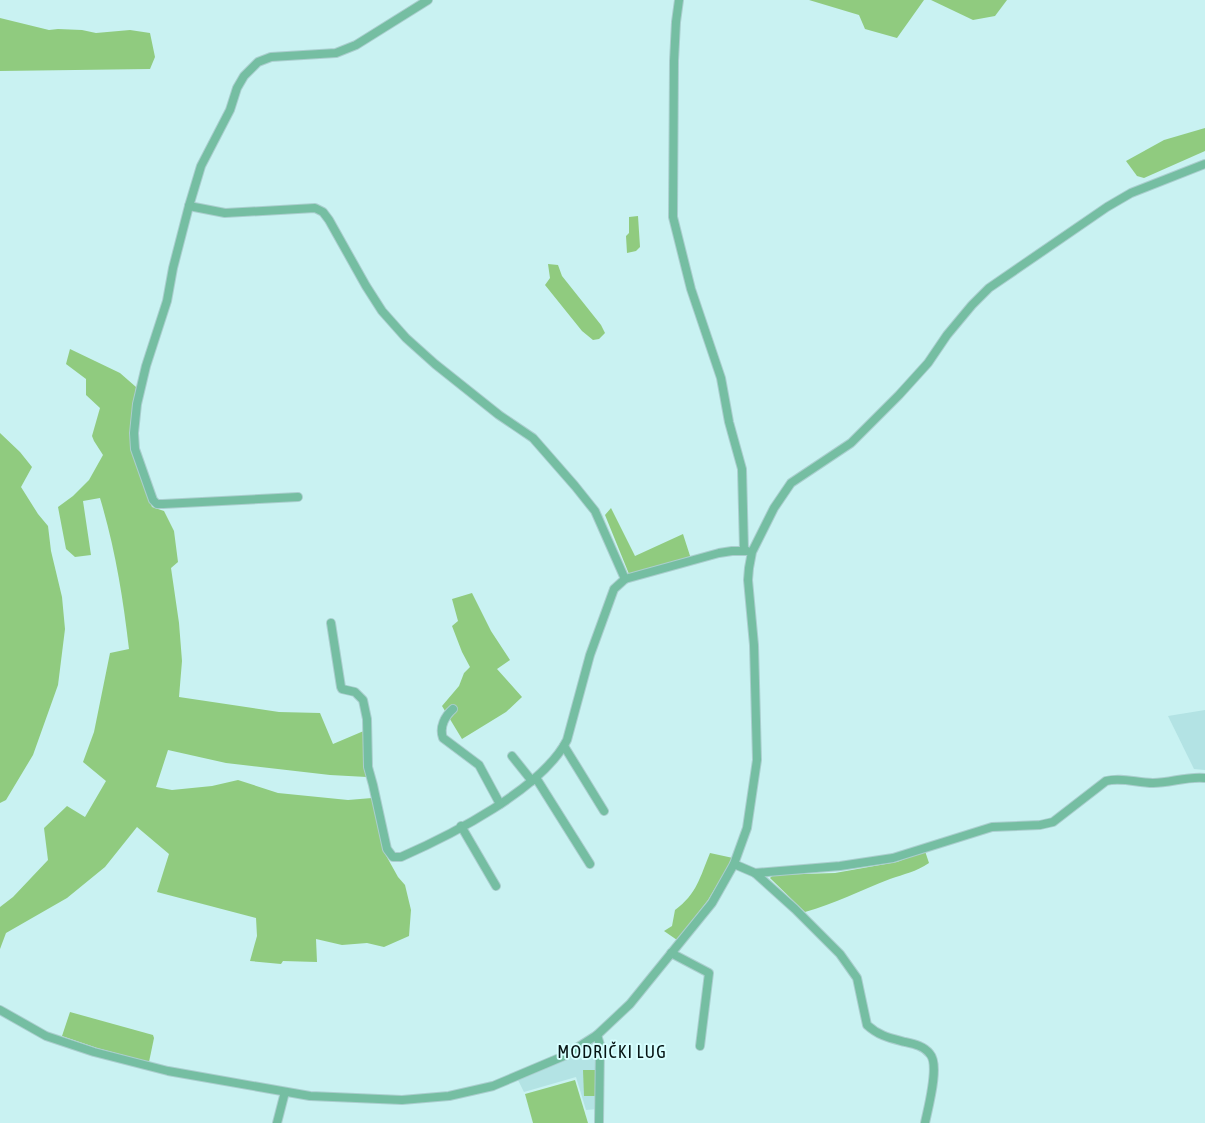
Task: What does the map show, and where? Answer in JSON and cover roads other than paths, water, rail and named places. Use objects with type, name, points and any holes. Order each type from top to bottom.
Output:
[{"type":"street","points":[[298,496],[157,504],[153,500],[135,449],[134,433],[137,404],[146,366],[167,301],[173,268],[201,166],[230,110],[240,82],[252,66],[271,57],[336,53],[356,45],[428,0]]},
{"type":"street","points":[[0,1010],[46,1036],[94,1052],[168,1071],[310,1096],[402,1100],[449,1096],[500,1083],[564,1056],[597,1035],[630,1004],[712,903],[734,864],[747,828],[757,760],[754,645],[748,580],[750,559],[742,469],[729,422],[721,378],[691,289],[673,217],[674,61],[679,0]]},
{"type":"street","points":[[748,551],[791,483],[851,443],[914,379],[928,363],[947,335],[989,288],[1107,207],[1131,193],[1205,164]]},
{"type":"street","points":[[189,206],[225,213],[315,208],[323,212],[382,311],[406,338],[484,404],[533,438],[580,492],[600,520],[624,579]]},
{"type":"street","points":[[331,623],[341,687],[342,689],[354,692],[363,700],[366,719],[368,767],[389,853],[394,857],[401,857],[500,804],[534,779],[564,746],[590,655],[614,589],[624,579],[719,554],[748,551]]},
{"type":"street","points":[[453,709],[442,726],[443,738],[479,765],[500,804]]},
{"type":"street","points":[[564,746],[604,811]]},
{"type":"street","points":[[512,756],[534,779],[590,864]]},
{"type":"street","points":[[755,872],[840,866],[892,858],[992,827],[1040,825],[1053,822],[1106,781],[1113,779],[1154,783],[1184,778],[1205,778]]},
{"type":"street","points":[[461,826],[496,886]]},
{"type":"street","points":[[734,864],[755,872],[826,940],[849,965],[857,978],[867,1025],[882,1036],[917,1045],[931,1054],[934,1063],[933,1075],[925,1123]]},
{"type":"street","points":[[671,953],[709,973],[700,1046]]},
{"type":"street","points":[[597,1035],[600,1045],[599,1123]]},
{"type":"street","points":[[278,1123],[285,1092]]},
{"type":"district","name":"MODRIČKI LUG","points":[[612,1052]]}]
